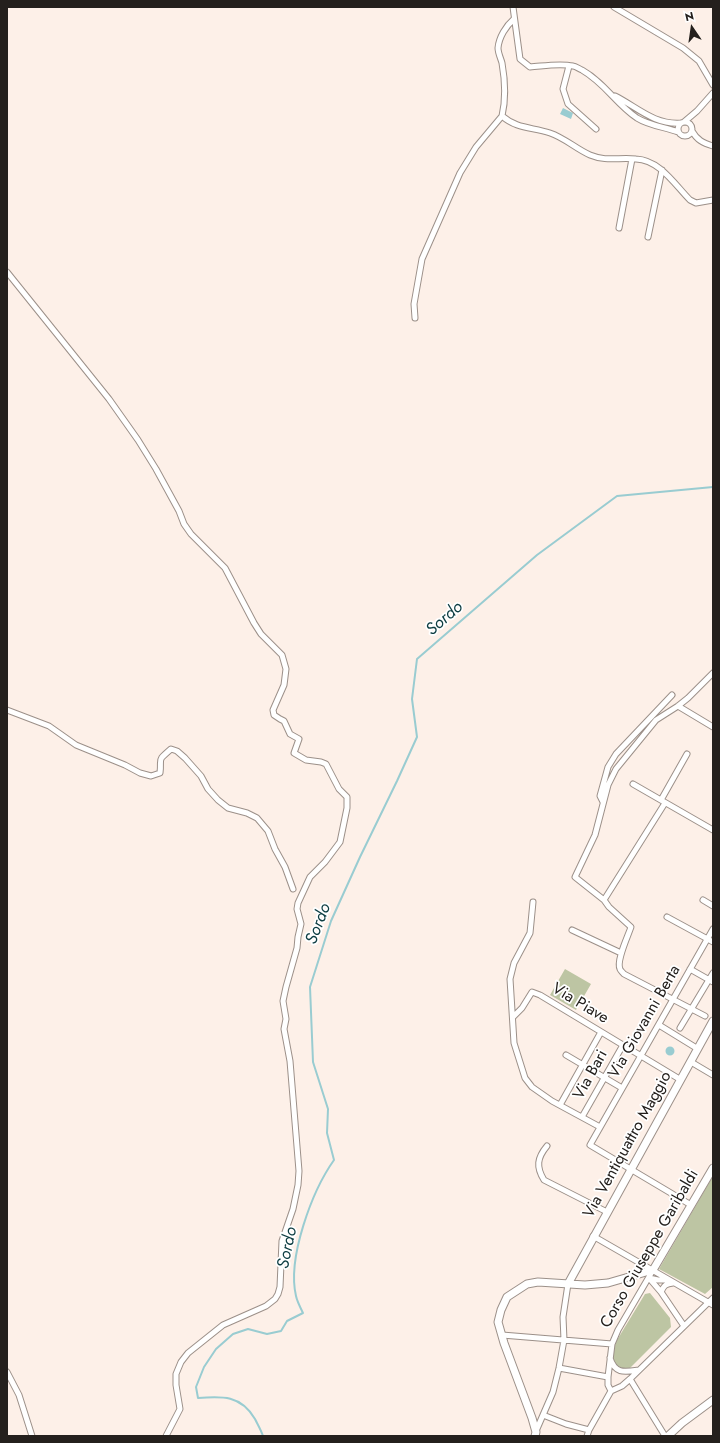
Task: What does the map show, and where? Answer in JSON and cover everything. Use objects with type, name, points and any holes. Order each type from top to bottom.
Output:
[{"type":"main road","name":"Via Ventiquattro Maggio","points":[[568,1284],[713,1021]]},
{"type":"main road","name":"Corso Giuseppe Garibaldi","points":[[653,1270],[713,1168]]},
{"type":"main road","points":[[536,1434],[532,1418],[498,1322],[501,1310],[507,1297],[527,1284],[538,1282],[585,1285],[608,1283],[653,1270]]},
{"type":"main road","points":[[668,1436],[682,1423],[713,1400]]},
{"type":"street","points":[[513,7],[520,59],[530,67],[554,65],[574,66],[591,75],[614,96],[658,121],[688,122],[698,139],[713,146]]},
{"type":"street","points":[[614,7],[684,48],[699,61],[713,84]]},
{"type":"street","points":[[415,318],[414,304],[422,259],[460,173],[476,147],[502,116],[504,106],[504,80],[502,62],[498,49],[508,24],[514,19]]},
{"type":"street","points":[[569,66],[564,90],[568,104],[596,129]]},
{"type":"street","points":[[678,132],[678,126],[697,112],[713,93]]},
{"type":"street","points":[[614,96],[619,103],[639,119],[662,128],[678,132],[684,136],[689,135],[697,112]]},
{"type":"street","points":[[502,116],[514,124],[559,136],[590,155],[613,160],[644,160],[662,170],[690,200],[696,203],[713,200]]},
{"type":"street","points":[[619,228],[632,159]]},
{"type":"street","points":[[648,237],[662,170]]},
{"type":"street","points":[[7,272],[109,399],[138,440],[156,469],[179,511],[184,524],[225,568],[261,634],[282,655],[286,669],[284,685],[273,710],[274,715],[284,721],[290,734],[299,739],[294,753],[306,760],[326,764],[339,789],[347,797],[340,842],[325,862],[310,877],[298,903],[297,909],[301,924],[297,948],[283,1001],[286,1019],[284,1029],[290,1061],[299,1171],[293,1209],[282,1241],[280,1287],[274,1299],[266,1306],[223,1325],[188,1353],[181,1362],[176,1374],[176,1385],[180,1409],[166,1436]]},
{"type":"street","points":[[705,1016],[624,974],[620,970],[619,965],[621,953],[631,927],[609,907],[604,900],[575,877],[595,834],[608,786],[616,769],[656,720],[678,706],[713,673]]},
{"type":"street","points":[[603,802],[600,796],[608,767],[616,754],[672,695]]},
{"type":"street","points":[[678,706],[713,727]]},
{"type":"street","points":[[7,710],[49,726],[76,745],[146,775],[151,776],[160,773],[161,757],[171,749],[177,751],[201,776],[208,789],[218,800],[228,808],[252,815],[265,827],[282,861],[293,889]]},
{"type":"street","points":[[604,900],[663,801],[687,754]]},
{"type":"street","points":[[634,784],[713,830]]},
{"type":"street","points":[[703,900],[713,906]]},
{"type":"street","points":[[533,902],[530,933],[514,963],[510,979],[514,1043],[525,1078],[532,1087],[560,1105],[600,1127]]},
{"type":"street","points":[[667,917],[713,942]]},
{"type":"street","name":"Via Giovanni Berta","points":[[632,1169],[590,1145],[713,929]]},
{"type":"street","points":[[572,930],[621,953]]},
{"type":"street","points":[[690,970],[711,981]]},
{"type":"street","points":[[680,1028],[711,981],[713,973]]},
{"type":"street","name":"Via Piave","points":[[512,1017],[522,1008],[532,992],[540,995],[681,1080]]},
{"type":"street","points":[[659,1025],[698,1048]]},
{"type":"street","points":[[560,1105],[602,1032]]},
{"type":"street","name":"Via Bari","points":[[582,1117],[623,1045]]},
{"type":"street","points":[[566,1055],[622,1088]]},
{"type":"street","points":[[691,1062],[713,1075]]},
{"type":"street","points":[[547,1146],[540,1154],[539,1171],[544,1180],[607,1212]]},
{"type":"street","points":[[632,1169],[691,1205]]},
{"type":"street","points":[[594,1236],[710,1303]]},
{"type":"street","name":"Corso Giuseppe Garibaldi","points":[[611,1391],[608,1385],[608,1377],[612,1344],[618,1330],[653,1270]]},
{"type":"street","points":[[649,1278],[671,1281]]},
{"type":"street","points":[[649,1278],[684,1326]]},
{"type":"street","points":[[660,1292],[663,1286],[671,1281]]},
{"type":"street","points":[[536,1434],[542,1415],[553,1392],[559,1368],[564,1340],[563,1317],[568,1284]]},
{"type":"street","points":[[587,1436],[611,1391],[622,1386],[630,1379],[684,1326],[710,1303],[713,1298]]},
{"type":"street","points":[[502,1335],[612,1344]]},
{"type":"street","points":[[610,1355],[612,1364],[617,1370],[625,1372],[638,1370]]},
{"type":"street","points":[[559,1368],[608,1377]]},
{"type":"street","points":[[7,1372],[19,1395],[32,1436]]},
{"type":"street","points":[[630,1379],[665,1436]]},
{"type":"street","points":[[542,1415],[566,1424],[589,1430]]},
{"type":"green space","points":[[565,969],[591,984],[576,1010],[550,995]]},
{"type":"green space","points":[[713,1176],[713,1287],[705,1294],[659,1269]]},
{"type":"green space","points":[[650,1293],[670,1318],[671,1327],[630,1368],[621,1368],[615,1364],[612,1353],[617,1340],[645,1294]]},
{"type":"water","points":[[563,108],[573,113],[571,119],[560,114]]},
{"type":"water","points":[[668,1047],[672,1047],[674,1051],[672,1055],[668,1055],[666,1053],[666,1049]]},
{"type":"waterway","name":"Sordo","points":[[263,1436],[255,1419],[244,1405],[237,1401],[223,1397],[198,1398],[196,1387],[204,1367],[216,1349],[233,1334],[248,1329],[267,1334],[281,1331],[287,1321],[303,1313],[296,1298],[294,1281],[298,1244],[310,1207],[326,1173],[334,1160],[327,1133],[328,1109],[313,1062],[310,987],[331,921],[417,737],[412,699],[417,659],[537,555],[617,496],[713,487]]}]
